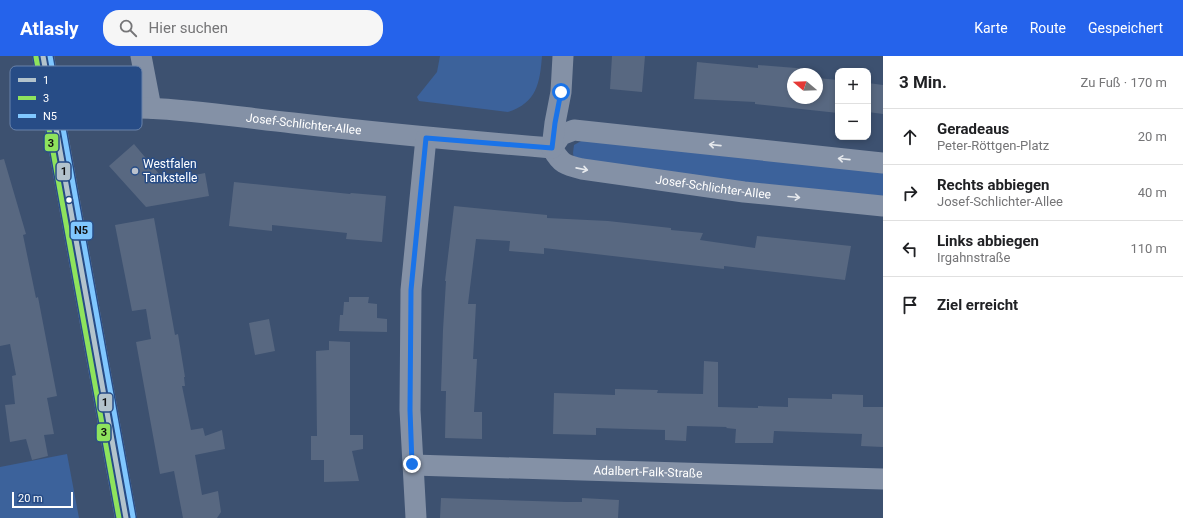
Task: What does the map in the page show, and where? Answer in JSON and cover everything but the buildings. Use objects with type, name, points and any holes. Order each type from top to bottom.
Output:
[{"type":"main road","points":[[43,56],[45,66]]},
{"type":"main road","points":[[57,130],[126,518]]},
{"type":"street","points":[[141,56],[151,108]]},
{"type":"street","points":[[552,148],[561,92],[563,56]]},
{"type":"street","name":"Josef-Schlichter-Allee","points":[[142,108],[151,108],[426,138],[552,148],[558,159],[565,165],[582,169],[744,192],[883,206]]},
{"type":"street","points":[[552,148],[561,135],[574,130],[883,163]]},
{"type":"street","points":[[416,518],[410,410],[411,290],[426,138]]},
{"type":"street","name":"Adalbert-Falk-Straße","points":[[412,464],[883,479]]},
{"type":"shaded area","points":[[440,56],[542,56],[538,83],[531,97],[518,108],[508,112],[419,101],[417,97],[437,72]]},
{"type":"shaded area","points":[[583,140],[883,171],[883,196],[610,169],[574,159],[574,145]]},
{"type":"shaded area","points":[[67,454],[79,518],[0,518],[0,467]]},
{"type":"transit line","name":"1","points":[[43,56],[45,66]]},
{"type":"transit line","name":"N5","points":[[50,56],[52,66]]},
{"type":"transit line","name":"3","points":[[36,57],[38,66]]},
{"type":"transit line","name":"3","points":[[49,130],[119,518]]},
{"type":"transit line","name":"1","points":[[56,130],[126,518]]},
{"type":"transit line","name":"N5","points":[[63,130],[133,517]]},
{"type":"place","name":"Westfalen Tankstelle","points":[[135,171]]},
{"type":"route","points":[[412,464],[410,410],[411,290],[426,138],[552,148],[561,92]]}]
